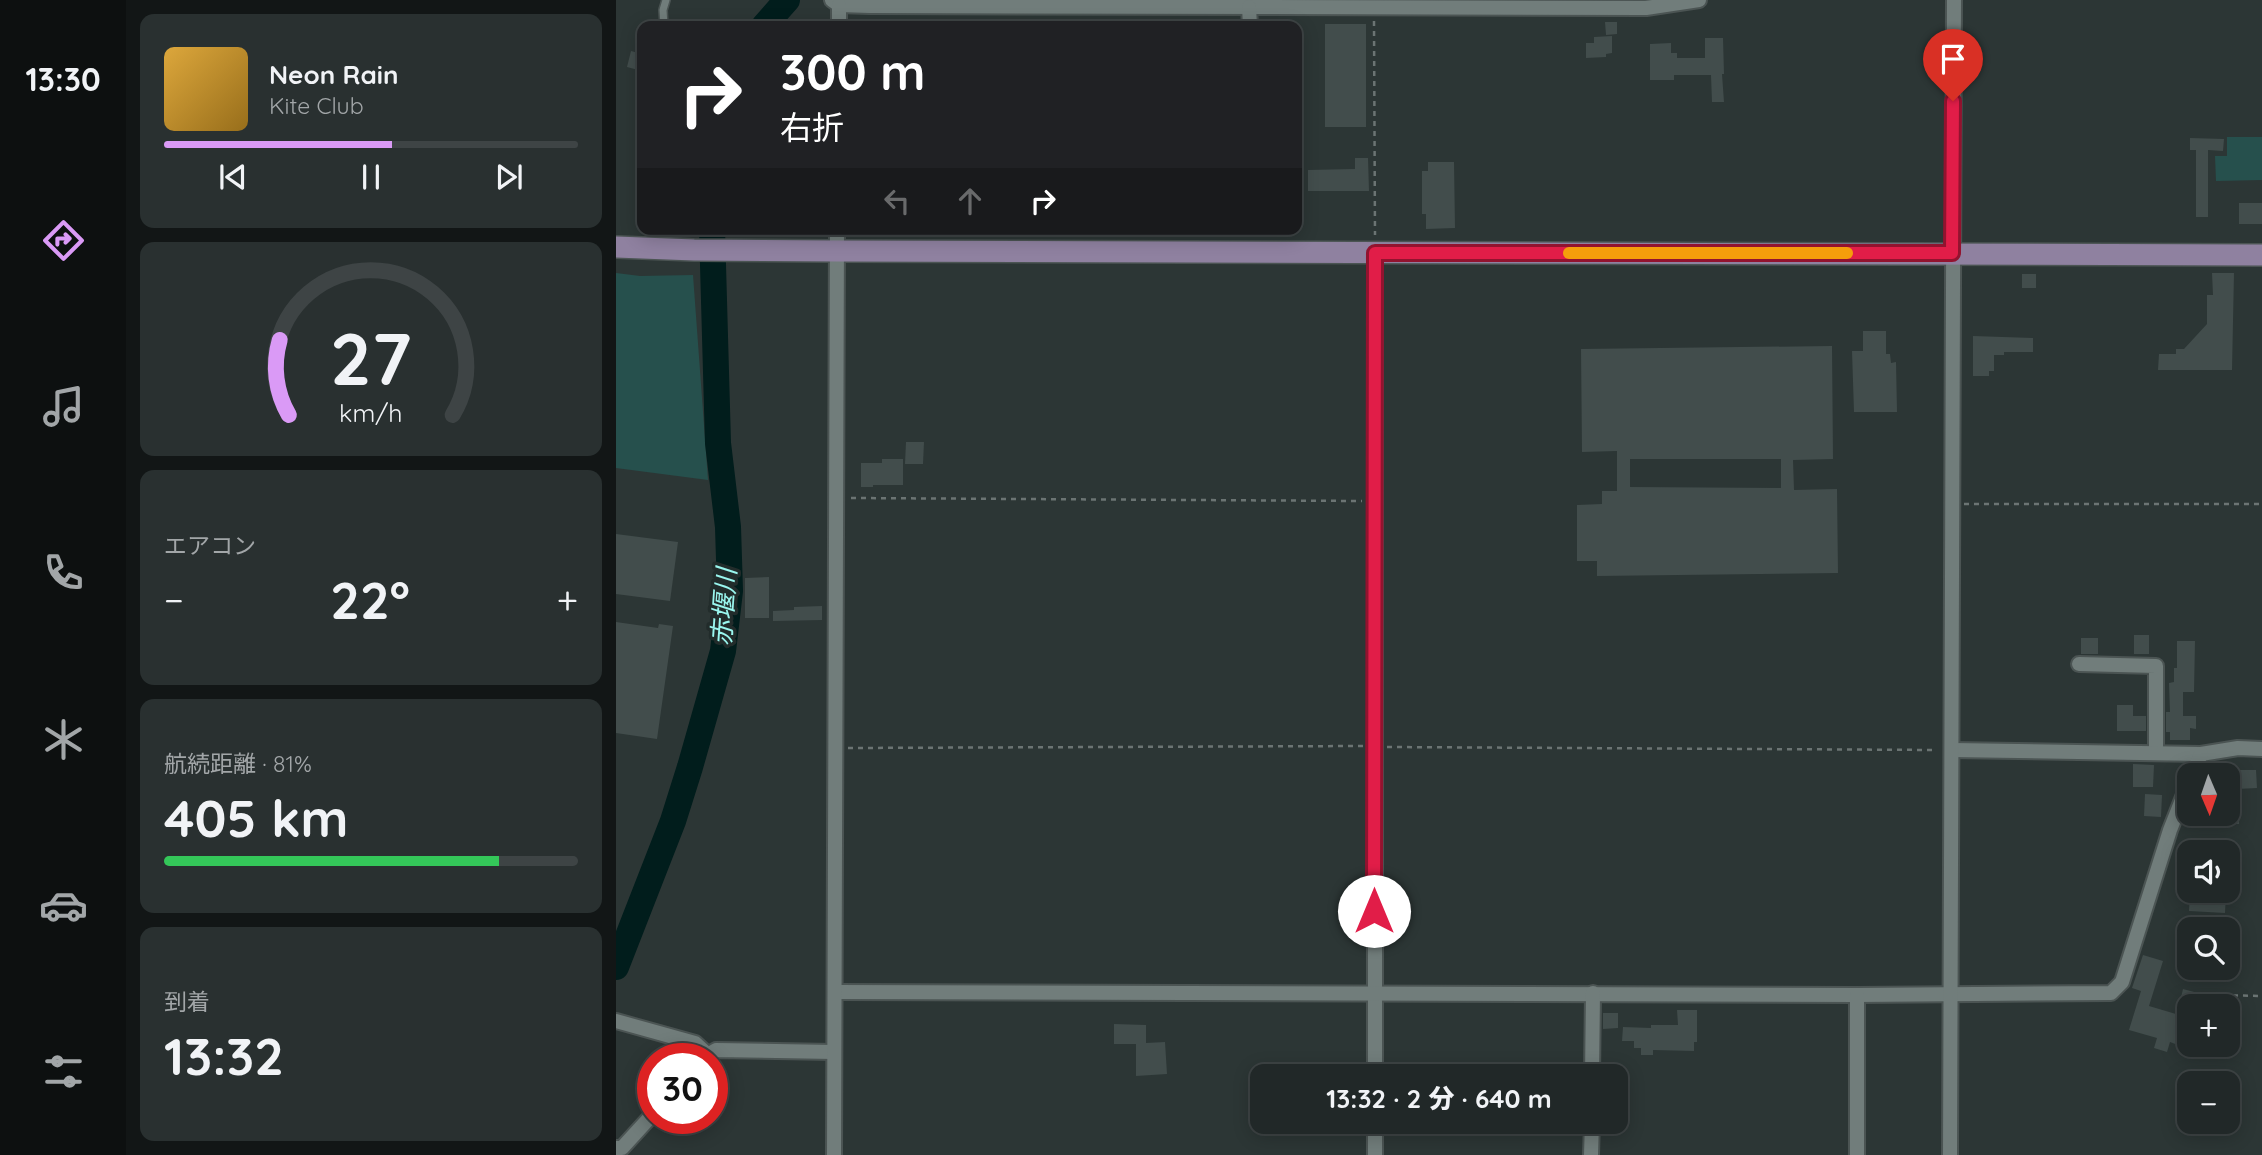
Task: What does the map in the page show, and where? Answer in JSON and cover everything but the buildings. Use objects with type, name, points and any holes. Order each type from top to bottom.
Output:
[{"type":"street","points":[[838,21],[835,2],[1646,8],[1699,0]]},
{"type":"street","points":[[1950,1155],[1954,0]]},
{"type":"street","points":[[1250,7],[1250,21]]},
{"type":"street","points":[[834,1155],[837,235]]},
{"type":"street","points":[[616,247],[837,251],[2262,255]]},
{"type":"street","points":[[1375,253],[1375,1064]]},
{"type":"street","points":[[2079,664],[2156,666],[2157,753]]},
{"type":"street","points":[[1952,750],[2201,754],[2238,748],[2262,749]]},
{"type":"street","points":[[2197,763],[2201,754]]},
{"type":"street","points":[[835,992],[1857,995],[2110,993],[2122,982],[2177,812]]},
{"type":"street","points":[[1592,1064],[1593,993]]},
{"type":"street","points":[[1857,995],[1857,1155]]},
{"type":"street","points":[[616,1021],[695,1043]]},
{"type":"street","points":[[728,1050],[834,1052]]},
{"type":"street","points":[[616,1148],[622,1147],[637,1131]]},
{"type":"street","points":[[1375,1134],[1375,1155]]},
{"type":"street","points":[[1591,1155],[1592,1134]]},
{"type":"lane","points":[[664,21],[666,0]]},
{"type":"path","points":[[1374,7],[1375,253]]},
{"type":"path","points":[[838,498],[1376,501]]},
{"type":"path","points":[[1953,504],[2262,504]]},
{"type":"path","points":[[834,748],[1374,746],[1952,750]]},
{"type":"path","points":[[2240,996],[2262,996]]},
{"type":"shaded area","points":[[2227,137],[2262,137],[2262,180],[2216,181],[2215,156],[2227,156]]},
{"type":"shaded area","points":[[616,273],[640,276],[693,275],[708,480],[616,468]]},
{"type":"waterway","name":"赤堰川","points":[[768,21],[787,0]]},
{"type":"waterway","name":"赤堰川","points":[[616,967],[673,821],[723,651],[730,591],[728,527],[718,443],[712,235]]},
{"type":"slow traffic","points":[[1569,253],[1847,253]]},
{"type":"route","points":[[1374,911],[1375,253],[1952,253],[1953,101]]}]
